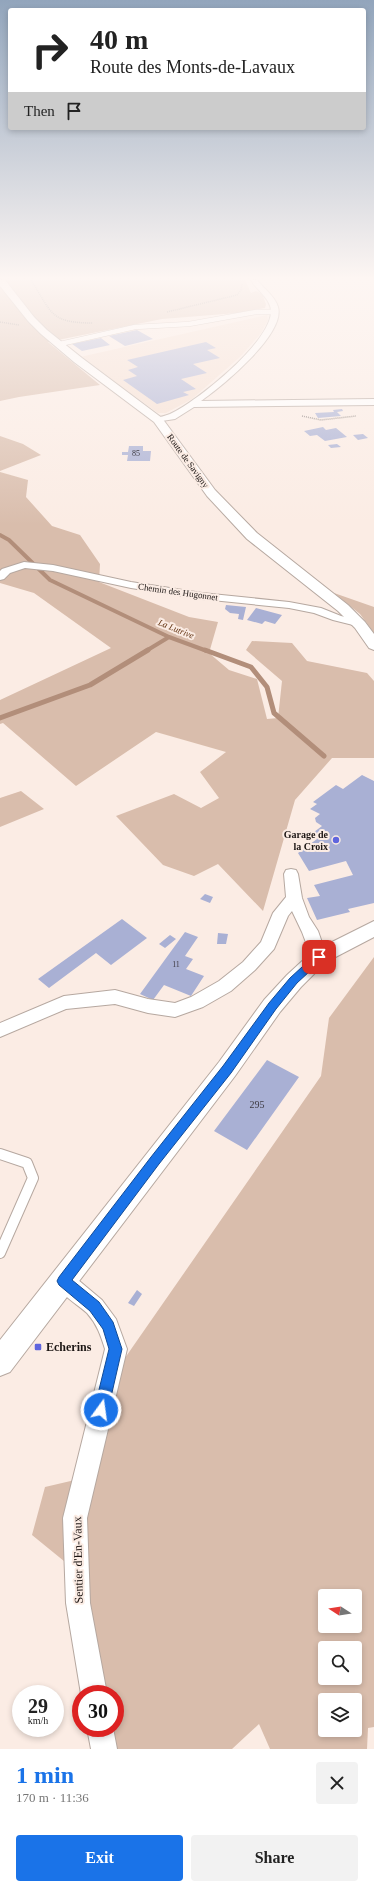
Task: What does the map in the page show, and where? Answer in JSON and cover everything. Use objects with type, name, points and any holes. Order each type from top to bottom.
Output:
[{"type":"street","name":"Route de Savigny","points":[[83,362],[158,420],[210,492],[252,536],[343,608],[358,622],[374,645]]},
{"type":"street","points":[[158,420],[171,417],[192,404],[221,383],[242,362]]},
{"type":"street","points":[[192,404],[374,402]]},
{"type":"street","name":"Chemin des Hugonnet","points":[[3,574],[24,565],[53,568],[131,585],[202,596],[289,605],[317,610],[337,618],[358,622]]},
{"type":"street","points":[[291,874],[294,898],[302,918],[310,931],[319,957]]},
{"type":"street","points":[[0,1030],[64,1003],[114,997],[148,1006],[175,1010],[197,1002],[225,986],[249,966],[268,944],[280,913],[294,898]]},
{"type":"street","points":[[0,1362],[227,1069],[272,1006],[294,981],[319,957],[374,928]]},
{"type":"street","name":"Sentier d'En-Vaux","points":[[64,1281],[95,1307],[108,1326],[116,1349],[75,1518],[78,1602],[92,1685]]},
{"type":"street","points":[[102,1737],[104,1749]]},
{"type":"lane","points":[[0,1154],[27,1163],[33,1178],[0,1252]]},
{"type":"shaded area","points":[[0,362],[72,362],[100,385],[19,397],[0,401]]},
{"type":"shaded area","points":[[86,362],[235,362],[192,399],[166,413],[158,413]]},
{"type":"shaded area","points":[[0,436],[23,444],[41,455],[0,471]]},
{"type":"shaded area","points":[[0,472],[28,480],[26,497],[52,526],[80,535],[100,564],[99,582],[189,617],[218,622],[209,653],[229,670],[257,679],[267,719],[278,718],[282,681],[246,650],[252,641],[292,643],[307,661],[367,673],[374,681],[374,758],[332,758],[295,800],[263,911],[218,864],[194,876],[163,865],[116,816],[174,794],[201,808],[219,798],[200,772],[226,752],[156,732],[76,786],[3,723],[0,724],[0,700],[111,648],[34,593],[0,583]]},
{"type":"shaded area","points":[[334,593],[374,607],[374,633],[360,614]]},
{"type":"shaded area","points":[[21,791],[44,809],[0,827],[0,798]]},
{"type":"shaded area","points":[[374,957],[374,1727],[368,1728],[367,1749],[270,1749],[259,1724],[232,1749],[116,1749],[114,1737],[124,1737],[124,1685],[105,1685],[86,1579],[32,1535],[45,1487],[92,1476],[118,1368],[321,1076],[329,1018]]},
{"type":"building","points":[[130,362],[204,362],[193,364],[207,373],[181,379],[196,389],[183,392],[189,395],[157,404],[123,380],[137,376],[128,370],[138,367]]},
{"type":"building","points":[[342,409],[343,411],[337,412],[341,416],[318,418],[315,413],[334,412],[333,410]]},
{"type":"building","points":[[323,427],[326,430],[336,428],[347,437],[325,441],[317,435],[310,436],[304,431]]},
{"type":"building","points":[[363,434],[368,438],[358,440],[353,435]]},
{"type":"building","points":[[337,444],[341,447],[331,448],[328,445]]},
{"type":"building","points":[[129,446],[143,446],[143,451],[151,451],[150,461],[127,461],[128,455],[122,455],[122,452],[128,452]]},
{"type":"building","points":[[226,605],[246,607],[243,620],[238,619],[239,614],[230,613],[225,609]]},
{"type":"building","points":[[256,608],[282,615],[275,624],[265,621],[262,624],[247,620]]},
{"type":"building","points":[[362,775],[374,781],[374,903],[348,909],[350,912],[317,920],[307,898],[320,896],[314,885],[353,875],[346,861],[309,871],[298,853],[317,839],[310,835],[322,826],[316,822],[315,818],[320,814],[310,809],[317,804],[313,802],[336,785],[343,789]]},
{"type":"building","points":[[205,894],[213,897],[210,903],[200,899]]},
{"type":"building","points":[[122,919],[147,938],[111,965],[96,953],[49,988],[38,979]]},
{"type":"building","points":[[185,932],[198,937],[185,956],[193,959],[186,969],[204,976],[191,996],[164,985],[153,1000],[140,994]]},
{"type":"building","points":[[218,933],[228,934],[226,944],[217,944]]},
{"type":"building","points":[[170,935],[176,939],[165,948],[159,944]]},
{"type":"building","points":[[267,1060],[299,1077],[247,1150],[214,1131]]},
{"type":"building","points":[[137,1290],[142,1294],[134,1306],[128,1303]]},
{"type":"waterway","name":"La Lutrive","points":[[0,535],[9,540],[50,580],[169,637]]},
{"type":"waterway","points":[[146,651],[169,637]]},
{"type":"waterway","name":"La Lutrive","points":[[169,637],[207,651]]},
{"type":"waterway","points":[[0,718],[90,685],[148,650]]},
{"type":"waterway","name":"La Lutrive","points":[[205,650],[251,667],[267,687],[274,713],[324,756]]},
{"type":"place","name":"Garage de la Croix","points":[[336,840]]},
{"type":"place","name":"Echerins","points":[[38,1347]]},
{"type":"route","points":[[101,1410],[116,1349],[108,1326],[95,1307],[64,1281],[155,1160],[227,1069],[272,1006],[294,981],[319,957]]}]
